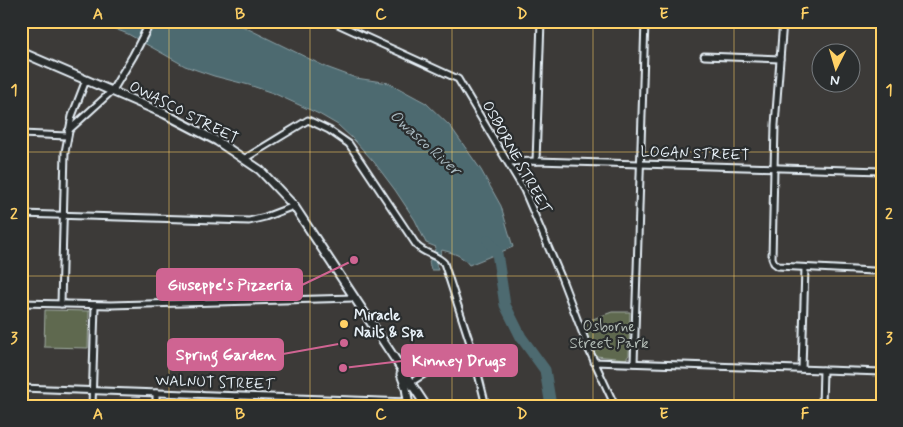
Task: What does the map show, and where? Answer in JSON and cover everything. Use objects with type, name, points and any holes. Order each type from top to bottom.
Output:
[{"type":"main road","name":"OWASCO STREET","points":[[21,52],[185,124],[217,141],[260,170],[294,206],[426,406]]},
{"type":"main road","points":[[393,358],[406,388],[409,404],[419,396]]},
{"type":"street","points":[[21,134],[67,134],[112,91],[151,21]]},
{"type":"street","name":"OSBORNE STREET","points":[[331,21],[458,79],[508,162],[535,213],[594,362],[615,406]]},
{"type":"street","points":[[536,161],[541,21]]},
{"type":"street","points":[[634,363],[645,21]]},
{"type":"street","points":[[783,21],[774,167],[772,258],[776,265],[873,271]]},
{"type":"street","points":[[704,56],[780,59]]},
{"type":"street","points":[[60,304],[67,134],[86,80]]},
{"type":"street","points":[[244,159],[305,120],[310,120],[320,125],[352,147],[417,246],[442,260],[471,346],[486,406]]},
{"type":"street","name":"LOGAN STREET","points":[[508,162],[536,161],[882,171]]},
{"type":"street","points":[[21,214],[249,221],[294,206]]},
{"type":"street","points":[[802,369],[805,268]]},
{"type":"street","points":[[21,303],[96,305],[354,298]]},
{"type":"street","points":[[92,406],[96,305]]},
{"type":"street","points":[[410,383],[453,356]]},
{"type":"street","points":[[594,362],[882,372]]},
{"type":"street","points":[[822,406],[823,370]]},
{"type":"street","name":"WALNUT STREET","points":[[21,388],[334,399],[409,404]]},
{"type":"street","points":[[156,393],[156,406]]},
{"type":"street","points":[[237,396],[237,406]]},
{"type":"street","points":[[334,399],[335,406]]},
{"type":"green space","points":[[45,310],[89,311],[88,348],[44,347]]},
{"type":"green space","name":"Osborne Street Park","points":[[612,312],[630,312],[629,355],[626,359],[596,356],[582,323]]},
{"type":"water","points":[[94,21],[232,21],[326,67],[356,78],[389,83],[426,103],[451,127],[481,170],[501,206],[513,247],[469,265],[454,253],[442,250],[436,264],[438,270],[431,270],[429,262],[436,247],[426,243],[415,220],[395,190],[374,162],[338,125],[273,93],[185,66],[128,34]]},
{"type":"waterway","name":"Owasco River","points":[[488,240],[497,253],[505,305],[521,337],[545,370],[551,406]]},
{"type":"place","name":"Giuseppe's Pizzeria","points":[[354,260]]},
{"type":"place","name":"Miracle Nails & Spa","points":[[344,324]]},
{"type":"place","name":"Spring Garden","points":[[344,343]]},
{"type":"place","name":"Kinney Drugs","points":[[343,368]]}]
